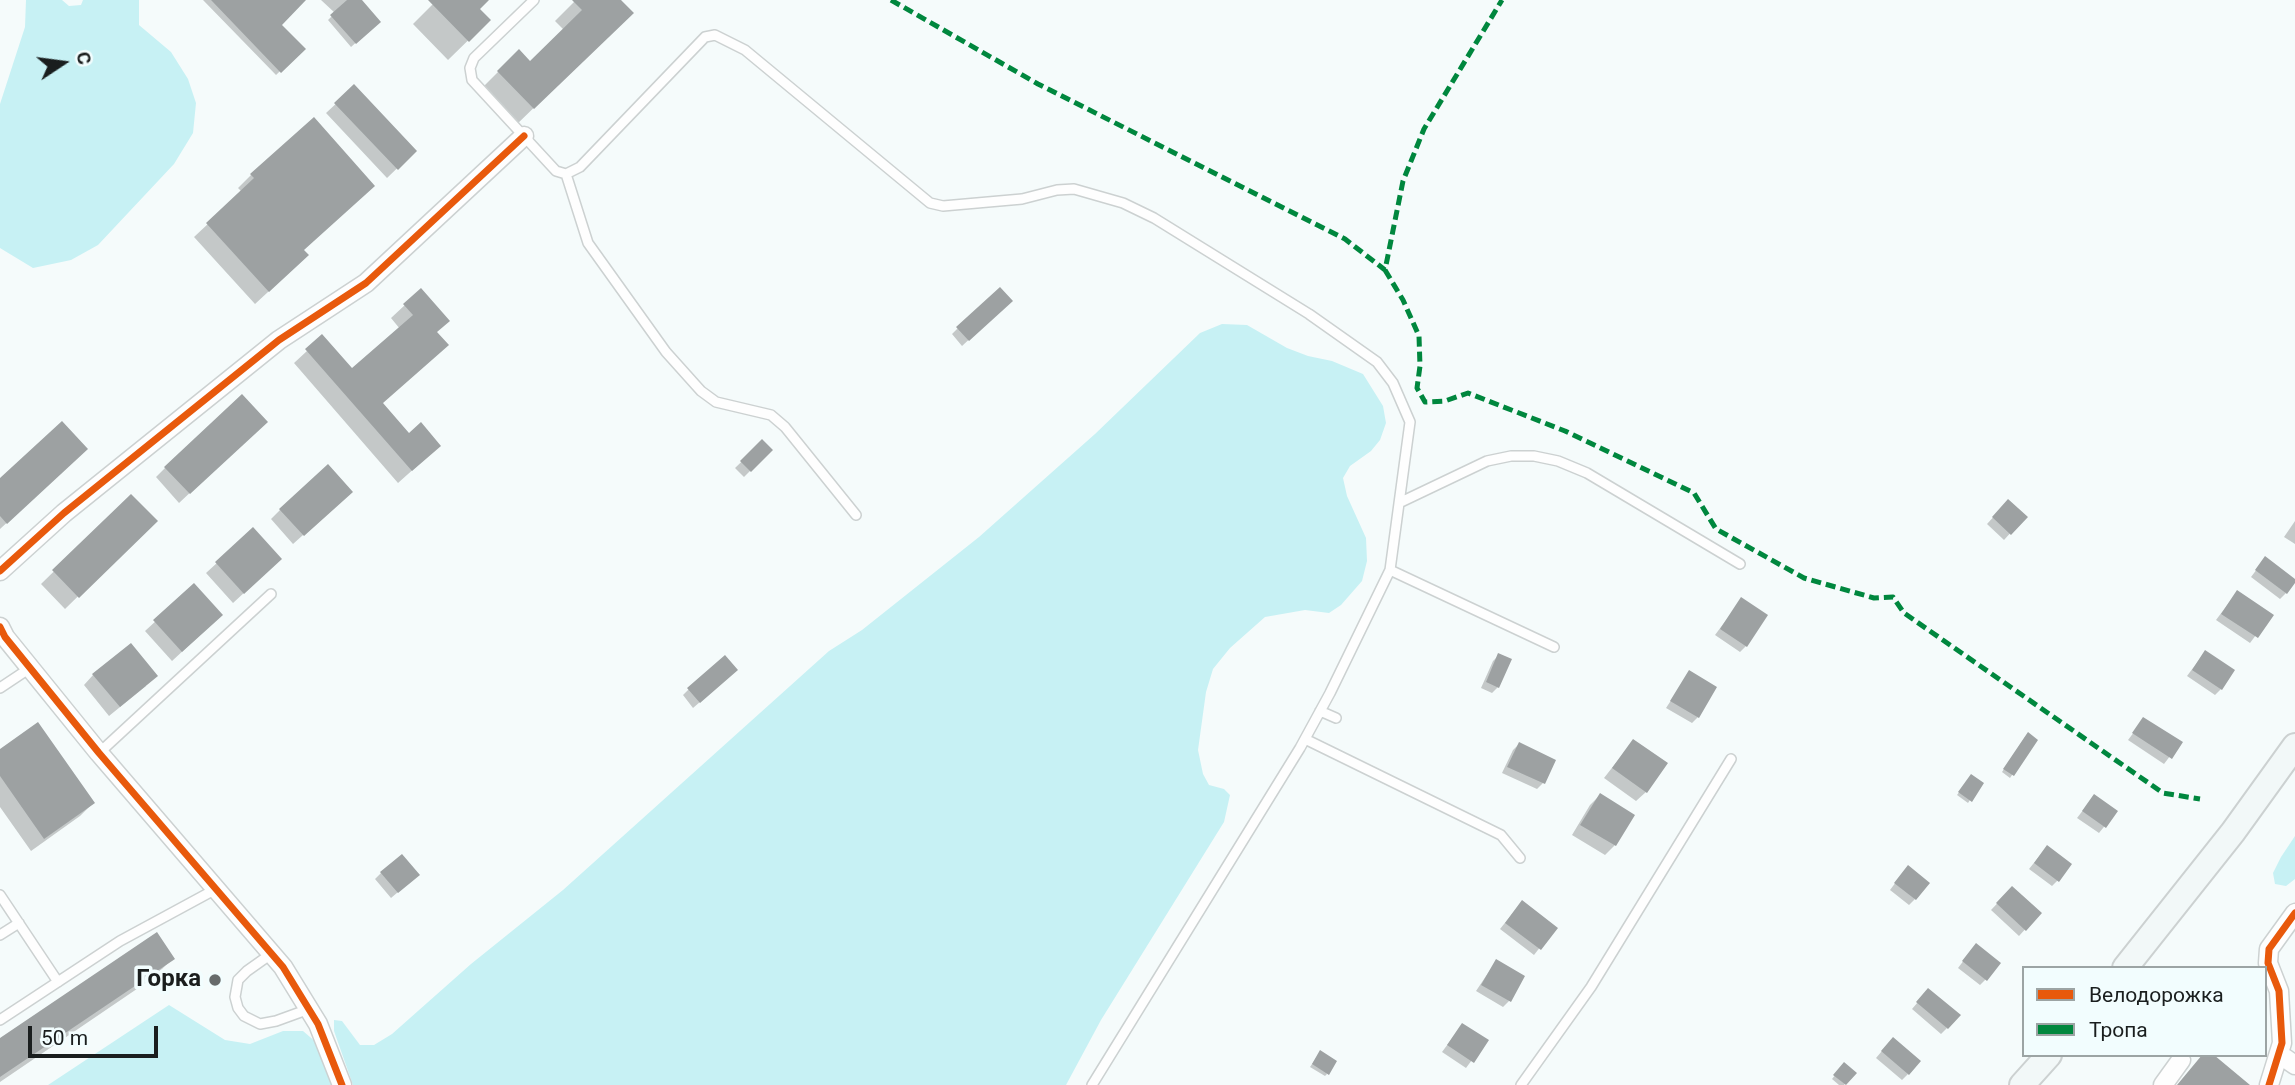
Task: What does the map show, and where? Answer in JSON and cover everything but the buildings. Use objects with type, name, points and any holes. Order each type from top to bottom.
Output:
[{"type":"main road","points":[[2127,966],[2225,842],[2295,746]]},
{"type":"main road","points":[[2022,1085],[2047,1057]]},
{"type":"street","points":[[0,571],[64,513],[279,340],[366,283],[524,136]]},
{"type":"street","points":[[0,627],[5,637],[99,753],[283,967],[309,1009],[333,1058],[342,1085]]},
{"type":"street","points":[[2269,1085],[2282,1043],[2279,991],[2267,963],[2269,949],[2295,913]]},
{"type":"street","points":[[2279,1054],[2295,1065]]},
{"type":"street","points":[[2163,1085],[2180,1060]]},
{"type":"lane","points":[[534,0],[474,58],[470,68],[472,80],[556,171],[566,174],[580,167],[705,37],[715,35],[745,50],[930,203],[943,206],[1022,199],[1056,190],[1074,189],[1123,203],[1154,218],[1309,314],[1377,362],[1393,383],[1410,422],[1390,570],[1305,739],[1092,1085]]},
{"type":"lane","points":[[566,174],[588,243],[666,352],[701,391],[716,402],[771,415],[778,421],[856,515]]},
{"type":"lane","points":[[1401,502],[1487,461],[1511,456],[1534,456],[1558,461],[1587,473],[1740,564]]},
{"type":"lane","points":[[1390,570],[1554,647]]},
{"type":"lane","points":[[99,753],[271,594]]},
{"type":"lane","points":[[0,688],[30,667]]},
{"type":"lane","points":[[1320,711],[1336,718]]},
{"type":"lane","points":[[1305,739],[1501,835],[1520,858]]},
{"type":"lane","points":[[1521,1085],[1591,987],[1731,759]]},
{"type":"lane","points":[[0,1020],[137,931],[216,889]]},
{"type":"lane","points":[[0,895],[58,982]]},
{"type":"lane","points":[[0,935],[19,923]]},
{"type":"lane","points":[[271,954],[239,980],[235,998],[238,1008],[244,1016],[260,1024],[309,1009]]},
{"type":"shaded area","points":[[26,0],[62,0],[69,6],[81,5],[83,0],[139,0],[139,25],[171,52],[188,79],[196,103],[193,133],[174,164],[98,245],[71,260],[33,268],[0,248],[0,104],[25,27]]},
{"type":"shaded area","points":[[1222,324],[1247,325],[1287,348],[1332,361],[1363,374],[1383,406],[1386,423],[1380,440],[1371,451],[1350,466],[1343,478],[1347,496],[1366,538],[1367,561],[1362,581],[1341,605],[1329,613],[1305,610],[1265,617],[1230,648],[1213,669],[1206,692],[1198,750],[1203,774],[1209,785],[1224,789],[1230,795],[1224,822],[1101,1020],[1066,1085],[353,1085],[334,1031],[334,1020],[342,1021],[360,1045],[374,1045],[392,1034],[471,964],[563,890],[829,651],[862,630],[979,537],[1095,434],[1200,333]]},
{"type":"shaded area","points":[[2295,836],[2295,879],[2286,886],[2275,884],[2273,873]]},
{"type":"shaded area","points":[[169,1005],[225,1040],[250,1044],[283,1031],[303,1031],[317,1043],[336,1085],[48,1085]]},
{"type":"marked path","points":[[891,0],[1038,84],[1345,239],[1385,270],[1403,181],[1424,129],[1502,0]]},
{"type":"marked path","points":[[1385,270],[1403,300],[1419,336],[1420,366],[1417,388],[1425,402],[1445,401],[1468,393],[1565,431],[1694,493],[1716,529],[1804,578],[1874,598],[1893,597],[1904,613],[2163,793],[2200,799]]},
{"type":"cycle path","points":[[0,571],[64,513],[279,340],[366,283],[524,136]]},
{"type":"cycle path","points":[[0,627],[5,637],[99,753],[283,967],[318,1024],[342,1085]]},
{"type":"cycle path","points":[[2269,1085],[2282,1043],[2279,991],[2268,963],[2269,949],[2295,913]]},
{"type":"place","name":"Горка","points":[[215,980]]}]
